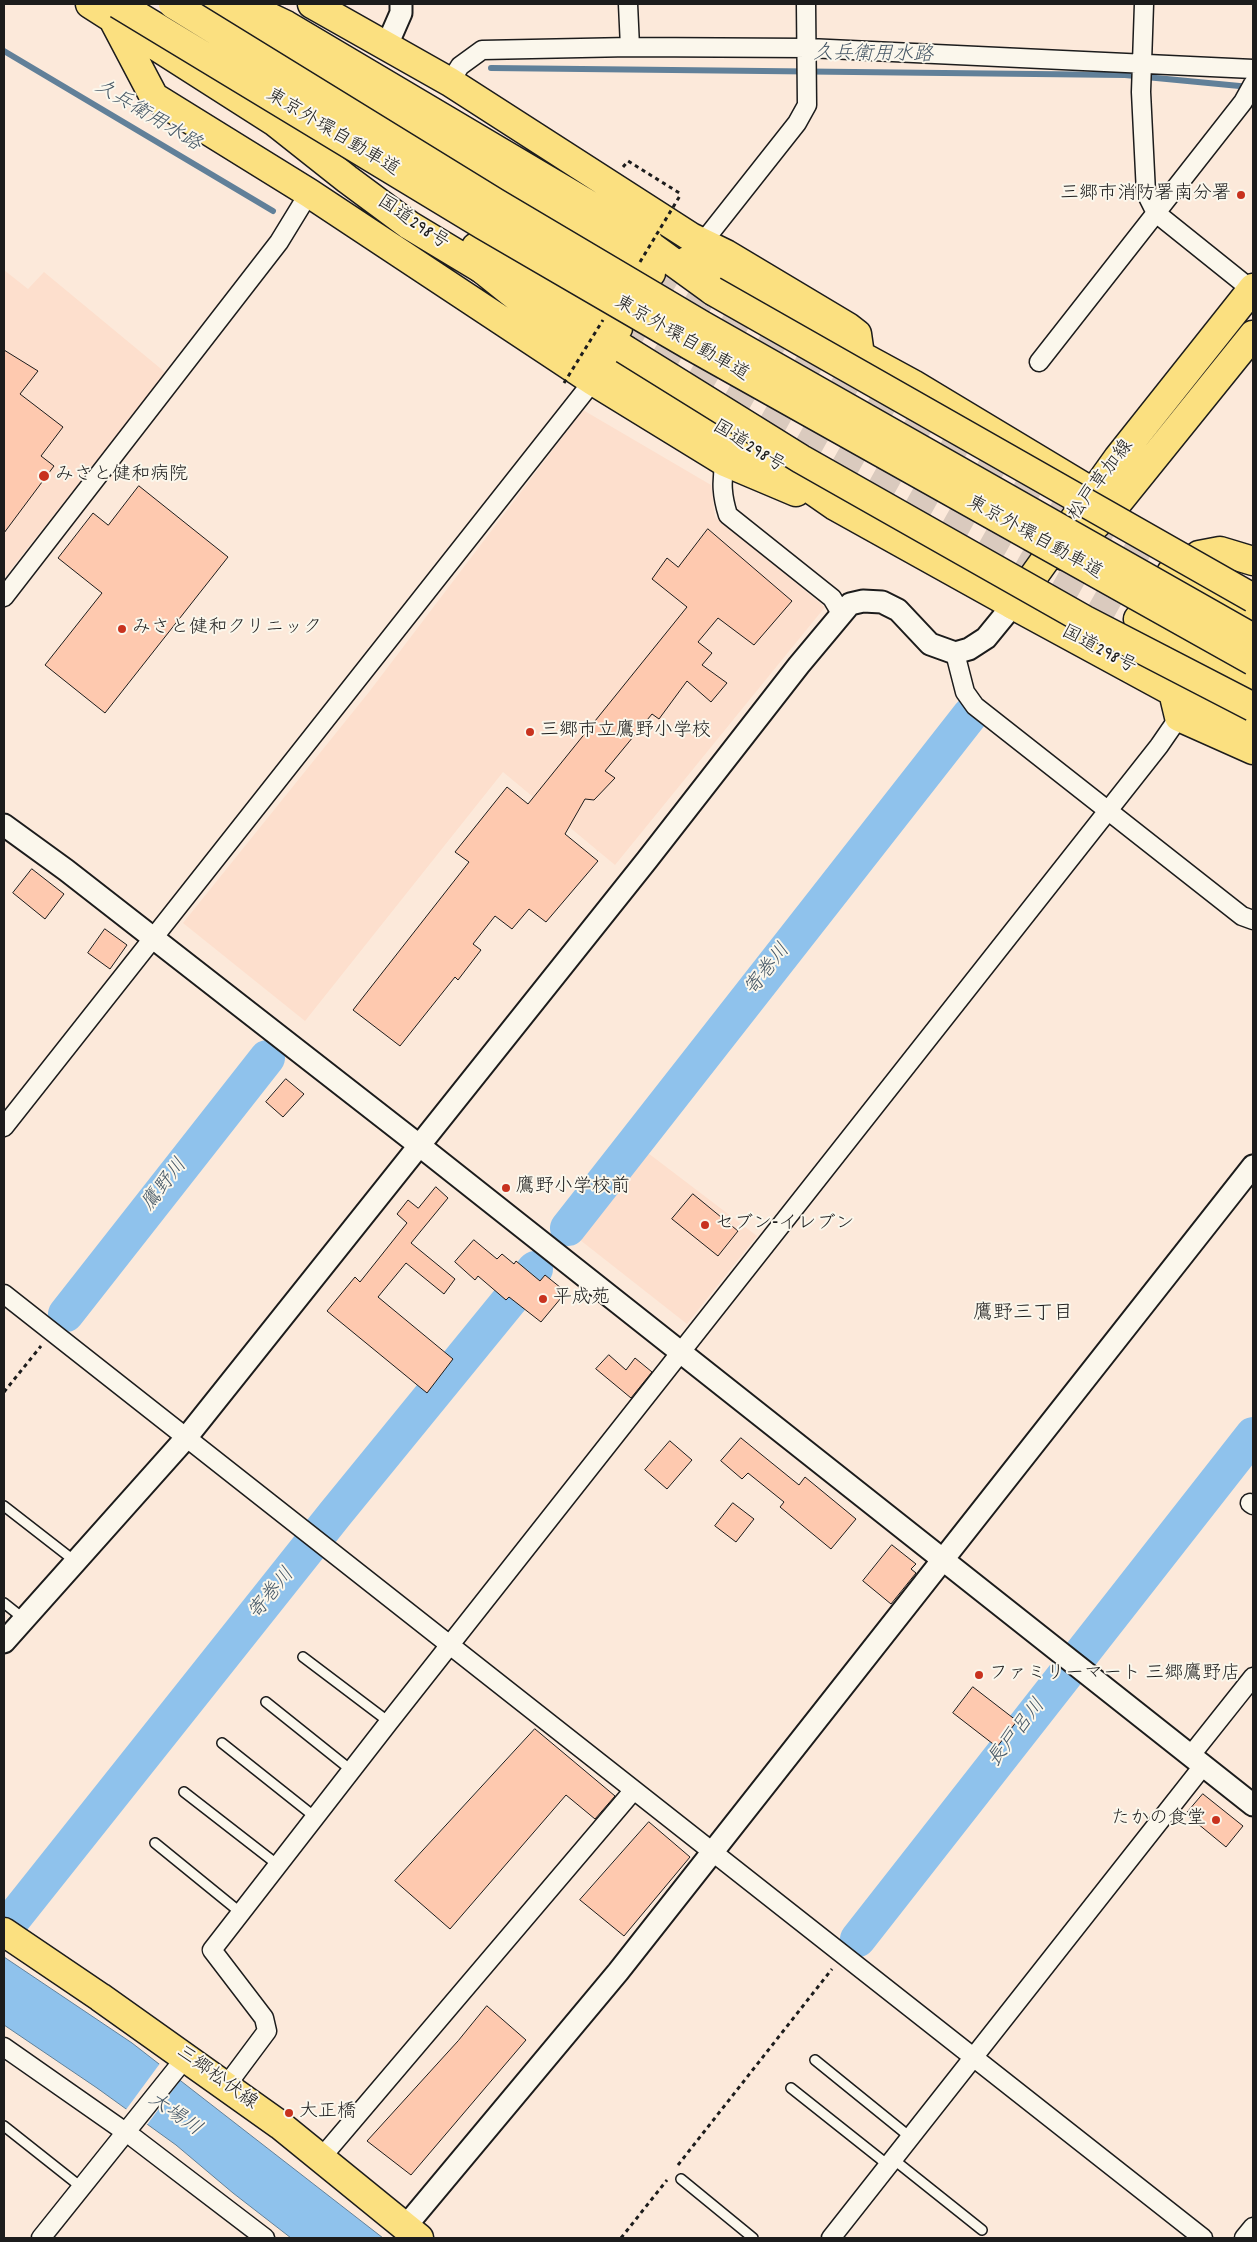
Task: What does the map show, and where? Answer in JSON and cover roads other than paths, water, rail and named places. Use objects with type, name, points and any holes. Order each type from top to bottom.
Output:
[{"type":"main road","name":"国道298号","points":[[90,4],[116,12],[274,122],[621,338]]},
{"type":"main road","name":"東京外環自動車道","points":[[173,4],[496,203],[685,315],[1253,638]]},
{"type":"main road","points":[[204,4],[651,273]]},
{"type":"main road","points":[[242,4],[286,25],[626,228],[913,384],[1199,555],[1253,583]]},
{"type":"main road","points":[[312,4],[450,82],[691,237],[703,242],[848,327],[857,334],[860,355]]},
{"type":"main road","points":[[116,12],[154,97],[309,193],[593,381],[724,462],[835,506]]},
{"type":"main road","name":"東京外環自動車道","points":[[116,12],[691,346],[1253,661]]},
{"type":"main road","name":"国道298号","points":[[274,122],[409,225],[482,269],[568,338],[763,456],[835,506],[1013,605],[1176,704],[1253,723]]},
{"type":"main road","points":[[626,228],[713,291],[1253,598]]},
{"type":"main road","points":[[482,269],[621,338],[800,459],[1085,620],[1253,707]]},
{"type":"main road","name":"松戸草加線","points":[[1013,605],[1092,492],[1252,289]]},
{"type":"main road","name":"松戸草加線","points":[[1013,605],[1116,506],[1253,335]]},
{"type":"main road","points":[[1199,555],[1220,551],[1253,561]]},
{"type":"main road","points":[[1171,573],[1253,619]]},
{"type":"main road","points":[[1138,619],[1253,680]]},
{"type":"main road","points":[[1176,704],[1253,750]]},
{"type":"main road","name":"三郷松伏線","points":[[4,1932],[180,2064],[226,2086],[321,2158],[412,2232]]},
{"type":"street","points":[[387,45],[401,13],[401,4]]},
{"type":"street","points":[[628,4],[630,47]]},
{"type":"street","points":[[703,242],[797,123],[807,105],[808,48],[806,4]]},
{"type":"street","points":[[1144,4],[1141,92],[1146,193],[1156,213],[1252,289]]},
{"type":"street","points":[[450,82],[460,66],[482,50],[630,47],[808,48],[1253,69]]},
{"type":"street","points":[[1039,362],[1243,102],[1253,84]]},
{"type":"street","points":[[4,597],[279,242],[309,193]]},
{"type":"street","points":[[4,1127],[593,381]]},
{"type":"street","points":[[724,462],[721,481],[722,498],[728,516],[832,598],[841,613]]},
{"type":"street","points":[[4,1642],[186,1438],[420,1146],[841,613],[850,604],[863,601],[882,602],[898,610],[930,644],[955,653],[970,649],[986,638],[1013,605]]},
{"type":"street","points":[[955,653],[965,692],[975,706],[1242,916],[1253,920]]},
{"type":"street","points":[[226,2086],[267,2031],[264,2018],[212,1950],[351,1770],[1159,746],[1176,704]]},
{"type":"street","points":[[4,825],[66,870],[420,1146],[1253,1805]]},
{"type":"street","points":[[412,2232],[1253,1166]]},
{"type":"street","points":[[4,1294],[633,1791],[1204,2238]]},
{"type":"street","points":[[831,2238],[973,2058],[1197,1760],[1253,1677]]},
{"type":"street","points":[[321,2158],[633,1791]]},
{"type":"street","points":[[4,2047],[130,2127],[265,2238]]},
{"type":"street","points":[[41,2238],[180,2064]]},
{"type":"street","points":[[1244,2238],[1253,2227]]},
{"type":"lane","points":[[4,1506],[76,1562]]},
{"type":"lane","points":[[4,1602],[25,1619]]},
{"type":"lane","points":[[303,1657],[389,1722]]},
{"type":"lane","points":[[266,1702],[351,1770]]},
{"type":"lane","points":[[222,1743],[315,1817]]},
{"type":"lane","points":[[184,1792],[278,1865]]},
{"type":"lane","points":[[155,1843],[241,1913]]},
{"type":"lane","points":[[815,2060],[910,2137]]},
{"type":"lane","points":[[791,2088],[982,2230]]},
{"type":"lane","points":[[4,2126],[81,2187]]},
{"type":"lane","points":[[681,2179],[753,2238]]},
{"type":"water","name":"大場川","points":[[4,1957],[132,2043],[383,2238],[291,2238],[176,2145],[97,2088],[4,2025]]},
{"type":"waterway","name":"久兵衛用水路","points":[[4,51],[273,211]]},
{"type":"waterway","name":"久兵衛用水路","points":[[491,68],[1125,75],[1250,87]]},
{"type":"waterway","name":"寄巻川","points":[[568,1228],[970,715]]},
{"type":"waterway","name":"鷹野川","points":[[66,1314],[267,1058]]},
{"type":"waterway","name":"寄巻川","points":[[12,1920],[335,1514],[535,1269]]},
{"type":"waterway","name":"長戸呂川","points":[[858,1939],[1253,1435]]},
{"type":"tunnel","points":[[651,273],[1171,573]]},
{"type":"tunnel","points":[[618,328],[1138,619]]},
{"type":"place","name":"三郷市消防署南分署","points":[[1241,195]]},
{"type":"place","name":"みさと健和病院","points":[[44,476]]},
{"type":"place","name":"みさと健和クリニック","points":[[122,629]]},
{"type":"place","name":"三郷市立鷹野小学校","points":[[530,732]]},
{"type":"place","name":"鷹野小学校前","points":[[506,1188]]},
{"type":"place","name":"セブン-イレブン","points":[[705,1225]]},
{"type":"place","name":"平成苑","points":[[543,1299]]},
{"type":"place","name":"ファミリーマート 三郷鷹野店","points":[[979,1675]]},
{"type":"place","name":"たかの食堂","points":[[1216,1820]]},
{"type":"place","name":"大正橋","points":[[289,2113]]},
{"type":"district","name":"鷹野三丁目","points":[[1023,1315]]}]
